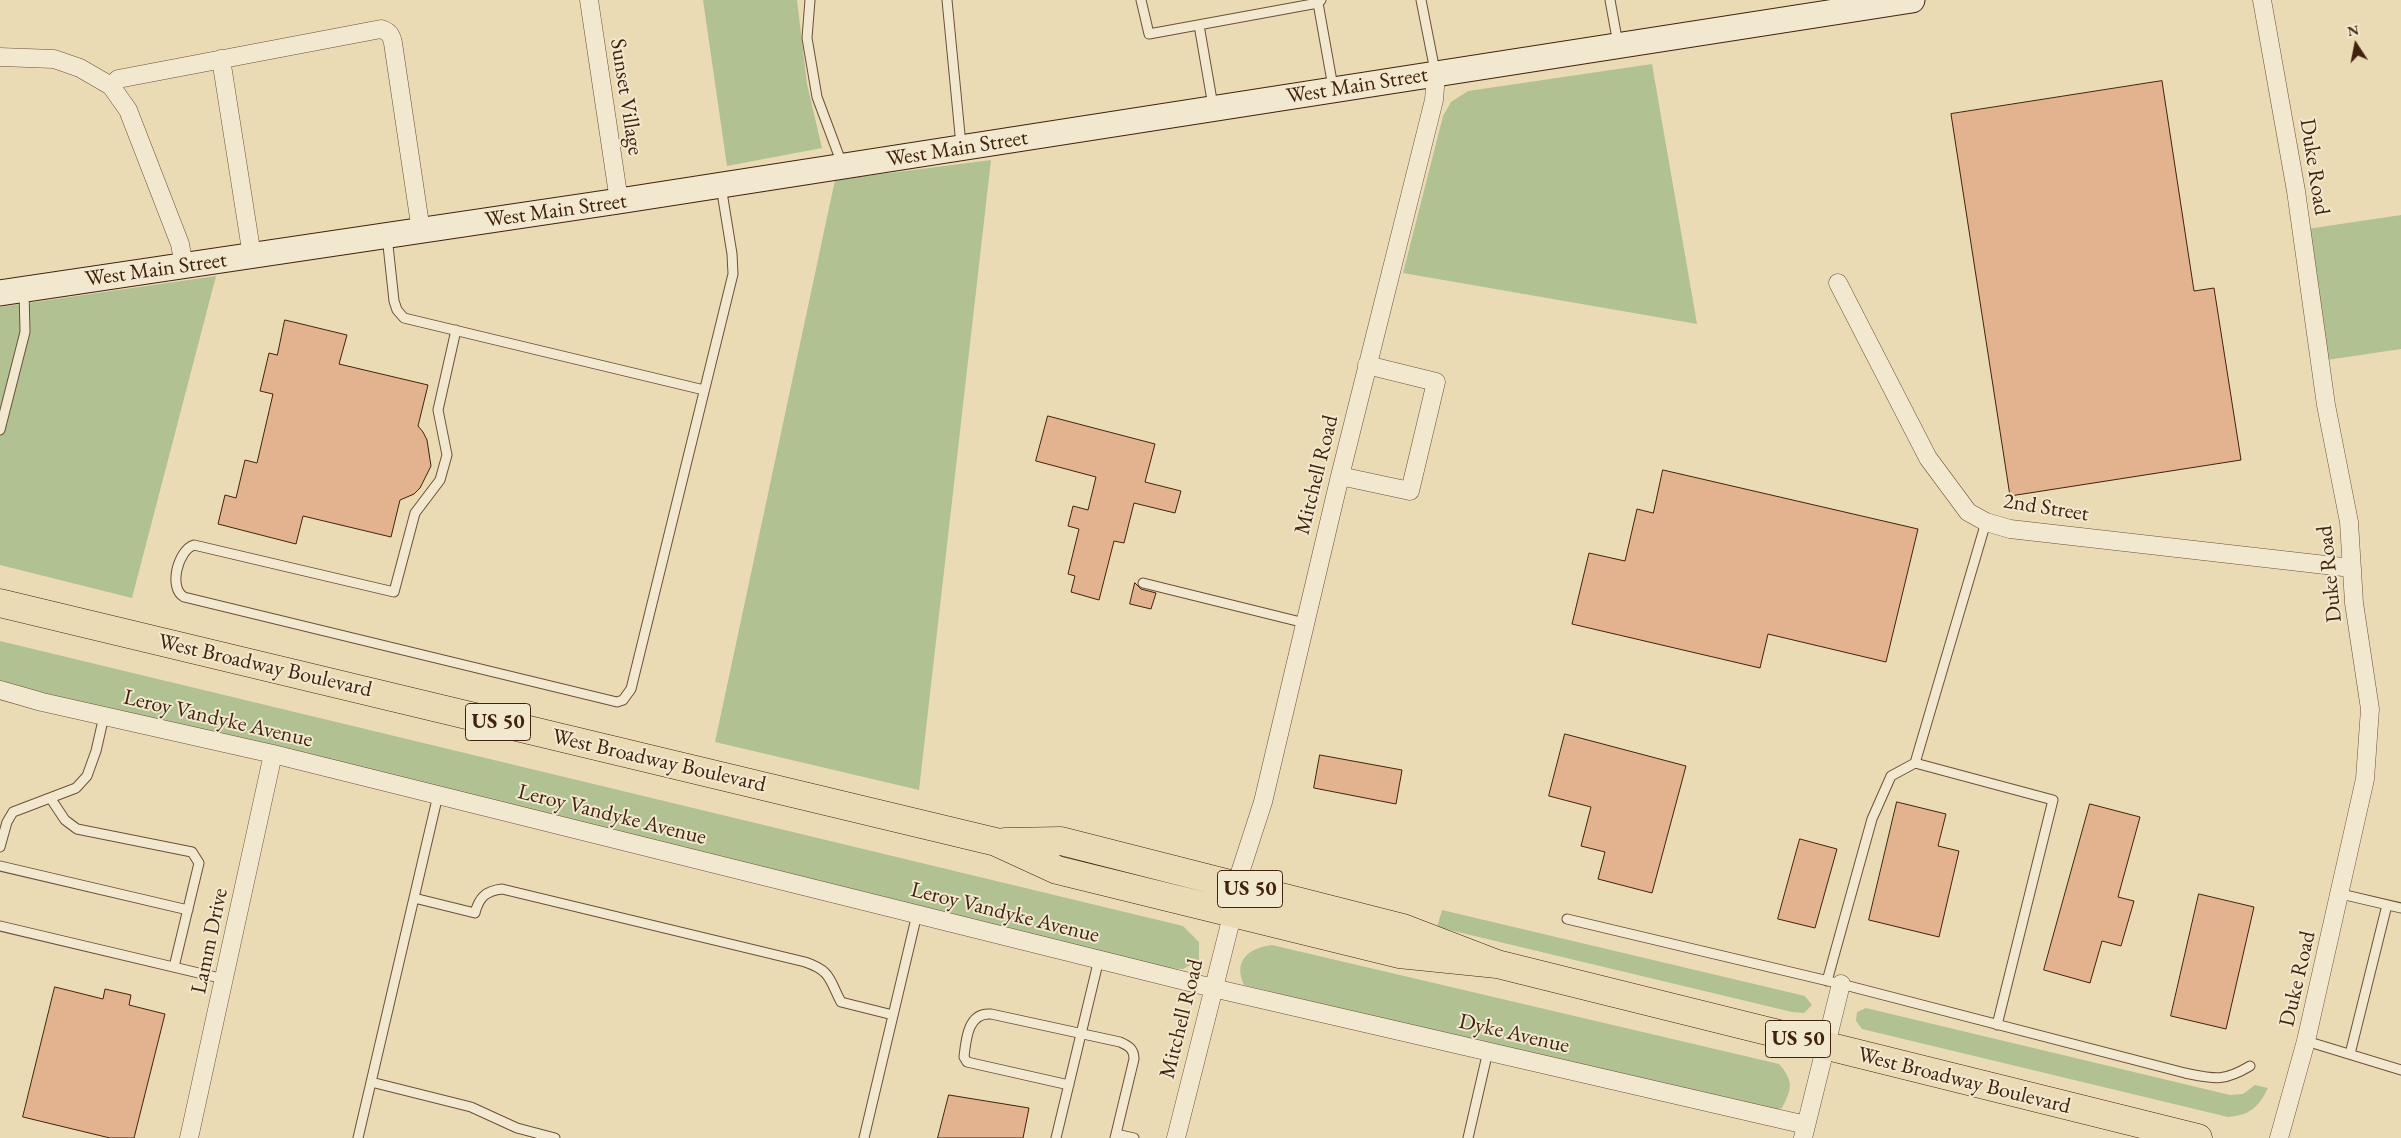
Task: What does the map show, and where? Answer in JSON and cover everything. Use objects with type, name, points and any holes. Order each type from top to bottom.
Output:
[{"type":"highway","name":"West Broadway Boulevard","points":[[0,603],[996,842],[1057,870],[1235,899],[1399,954],[1497,964],[2198,1138]]},
{"type":"main road","name":"West Main Street","points":[[12,291],[619,201],[1912,0]]},
{"type":"street","name":"Sunset Village","points":[[589,0],[619,201]]},
{"type":"street","name":"Duke Road","points":[[2262,0],[2296,192],[2326,404],[2348,522],[2354,603],[2370,709],[2366,779],[2306,1041],[2279,1138]]},
{"type":"street","points":[[111,86],[118,79],[381,29],[387,31],[391,35],[393,42],[421,231]]},
{"type":"street","points":[[0,57],[54,59],[80,68],[111,86],[128,110],[180,244],[184,266]]},
{"type":"street","points":[[221,59],[252,256]]},
{"type":"street","name":"Mitchell Road","points":[[1176,1138],[1235,899],[1263,802],[1367,365],[1434,100],[1436,74]]},
{"type":"street","name":"2nd Street","points":[[1838,283],[1928,458],[1968,512],[1986,522],[2010,529],[2352,568]]},
{"type":"street","points":[[1340,476],[1410,491],[1436,382],[1367,365]]},
{"type":"street","name":"Leroy Vandyke Avenue","points":[[0,690],[42,702],[273,754],[1213,988]]},
{"type":"street","name":"Lamm Drive","points":[[189,1138],[273,754]]},
{"type":"street","points":[[1804,1132],[1824,1046],[1834,983]]},
{"type":"street","name":"Dyke Avenue","points":[[1213,988],[1488,1052],[1804,1132]]},
{"type":"lane","points":[[810,0],[807,38],[817,97],[843,166]]},
{"type":"lane","points":[[948,0],[961,148]]},
{"type":"lane","points":[[1141,0],[1149,34],[1320,2],[1333,90]]},
{"type":"lane","points":[[1421,0],[1436,74]]},
{"type":"lane","points":[[1610,0],[1618,46]]},
{"type":"lane","points":[[1198,25],[1213,109]]},
{"type":"lane","points":[[456,330],[438,410],[447,455],[440,480],[415,513],[394,592],[194,544],[189,546],[182,555],[176,584],[179,594],[617,702],[623,700],[631,689],[732,274],[732,254],[721,185]]},
{"type":"lane","points":[[387,236],[394,301],[397,310],[404,318],[704,390]]},
{"type":"lane","points":[[0,430],[25,332],[12,291]]},
{"type":"lane","points":[[1834,983],[1872,819],[1891,776],[1914,763],[1986,522]]},
{"type":"lane","points":[[1143,583],[1305,623]]},
{"type":"lane","points":[[0,847],[7,822],[14,812],[51,800],[76,788],[87,776],[96,751],[104,716]]},
{"type":"lane","points":[[1914,763],[2053,800],[1997,1025]]},
{"type":"lane","points":[[358,1138],[438,795]]},
{"type":"lane","points":[[51,800],[65,820],[77,829],[192,852],[199,863],[174,967]]},
{"type":"lane","points":[[0,866],[188,910]]},
{"type":"lane","points":[[414,898],[475,914],[478,902],[484,894],[502,889],[805,962],[819,967],[827,973],[841,1002],[893,1015]]},
{"type":"lane","points":[[2341,894],[2401,908]]},
{"type":"lane","points":[[2350,1054],[2387,905]]},
{"type":"lane","points":[[864,1138],[917,914]]},
{"type":"lane","points":[[1567,919],[1834,983],[2212,1078],[2231,1077],[2250,1066]]},
{"type":"lane","points":[[0,926],[224,979]]},
{"type":"lane","points":[[1056,1138],[1099,959]]},
{"type":"lane","points":[[1069,1085],[967,1062],[964,1057],[970,1026],[975,1018],[982,1013],[1120,1042],[1130,1047],[1134,1052],[1116,1136],[1134,1138]]},
{"type":"lane","points":[[2306,1041],[2401,1070]]},
{"type":"lane","points":[[1468,1138],[1488,1052]]},
{"type":"lane","points":[[371,1082],[471,1107],[517,1128],[555,1138]]},
{"type":"green space","points":[[703,0],[797,0],[807,84],[822,148],[727,166]]},
{"type":"green space","points":[[1652,64],[1697,324],[1403,273],[1443,116],[1451,102],[1468,91]]},
{"type":"green space","points":[[991,160],[919,790],[715,742],[835,180]]},
{"type":"green space","points":[[2401,215],[2401,349],[2327,360],[2307,229]]},
{"type":"green space","points":[[216,276],[132,598],[0,565],[0,307]]},
{"type":"green space","points":[[0,641],[1183,926],[1199,942],[1199,960],[1183,969],[1163,968],[0,686]]},
{"type":"green space","points":[[1442,910],[1805,996],[1812,1005],[1804,1013],[1792,1012],[1437,927]]},
{"type":"green space","points":[[1272,945],[1779,1064],[1789,1080],[1788,1096],[1782,1108],[1763,1112],[1244,985],[1240,969],[1245,957],[1256,949]]},
{"type":"green space","points":[[1866,1008],[2230,1095],[2243,1094],[2255,1085],[2268,1088],[2261,1101],[2248,1112],[2228,1117],[1862,1029],[1856,1021],[1857,1012]]},
{"type":"building","points":[[2162,81],[2194,291],[2214,288],[2241,460],[2010,496],[1951,114]]},
{"type":"building","points":[[285,320],[347,335],[339,364],[428,385],[418,426],[427,440],[431,466],[420,488],[414,494],[400,500],[391,537],[303,516],[296,544],[218,524],[225,495],[236,498],[245,460],[257,463],[273,394],[260,391],[269,353],[277,355]]},
{"type":"building","points":[[1048,416],[1155,444],[1145,482],[1181,491],[1175,513],[1134,503],[1124,543],[1114,541],[1099,600],[1071,592],[1075,576],[1068,574],[1079,529],[1068,526],[1073,506],[1088,510],[1096,477],[1036,461]]},
{"type":"building","points":[[1663,470],[1918,529],[1886,662],[1768,634],[1760,668],[1572,624],[1589,553],[1625,561],[1637,509],[1653,513]]},
{"type":"building","points":[[1135,583],[1141,589],[1156,593],[1151,609],[1130,604]]},
{"type":"building","points":[[1565,734],[1686,766],[1652,893],[1598,879],[1605,852],[1581,846],[1591,807],[1549,796]]},
{"type":"building","points":[[1320,755],[1402,770],[1396,804],[1314,788]]},
{"type":"building","points":[[1897,802],[1946,814],[1938,846],[1959,851],[1939,937],[1869,920]]},
{"type":"building","points":[[2090,804],[2140,817],[2118,897],[2134,901],[2121,946],[2102,941],[2090,983],[2044,970]]},
{"type":"building","points":[[1800,839],[1837,849],[1815,928],[1778,919]]},
{"type":"building","points":[[2199,894],[2254,907],[2226,1029],[2171,1016]]},
{"type":"building","points":[[55,987],[103,999],[105,989],[131,995],[129,1005],[165,1014],[134,1138],[110,1138],[23,1117]]},
{"type":"building","points":[[949,1095],[1029,1108],[1023,1138],[938,1138]]}]
